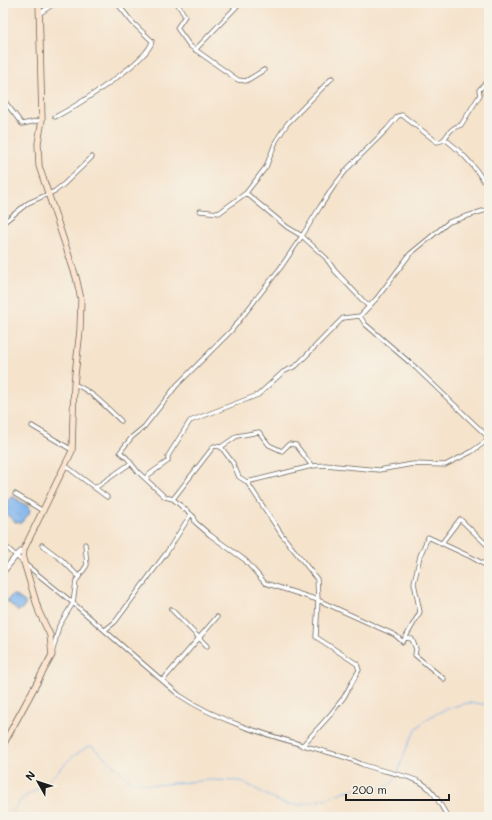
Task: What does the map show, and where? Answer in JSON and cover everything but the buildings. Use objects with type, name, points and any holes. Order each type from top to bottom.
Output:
[{"type":"main road","points":[[3,745],[52,655],[50,635],[39,612],[23,559],[24,549],[66,466],[72,451],[74,384],[80,330],[81,299],[76,277],[39,166],[38,143],[42,120],[39,3]]},
{"type":"street","points":[[39,14],[55,3]]},
{"type":"street","points":[[54,117],[73,108],[134,64],[152,46],[152,41],[132,22],[117,3]]},
{"type":"street","points":[[177,3],[185,16],[177,28],[190,46],[195,50],[238,80],[246,81],[264,70]]},
{"type":"street","points":[[195,50],[240,3]]},
{"type":"street","points":[[200,211],[219,213],[246,194],[266,167],[276,141],[287,124],[332,78]]},
{"type":"street","points":[[489,79],[479,90],[480,95],[461,125],[454,127],[442,142],[437,142],[402,115],[398,116],[387,130],[348,168],[334,186],[281,267],[231,331],[177,385],[144,427],[132,437],[120,452],[165,497],[173,499],[191,514],[194,517],[195,522],[210,535],[245,560],[265,583],[318,600],[395,635],[403,642],[420,612],[414,583],[420,556],[428,537],[472,557],[489,567]]},
{"type":"street","points":[[3,99],[22,124],[42,120]]},
{"type":"street","points":[[445,139],[455,147],[483,179],[489,191]]},
{"type":"street","points":[[3,223],[28,203],[64,184],[92,157]]},
{"type":"street","points":[[246,194],[287,227],[302,236],[326,258],[335,271],[368,306]]},
{"type":"street","points":[[147,480],[147,476],[168,461],[168,456],[190,422],[258,395],[283,372],[296,366],[343,318],[360,316],[377,298],[410,254],[449,222],[489,209]]},
{"type":"street","points":[[247,482],[312,466],[325,465],[379,470],[413,464],[445,465],[471,452],[489,438],[416,368],[365,324],[360,316]]},
{"type":"street","points":[[74,384],[83,388],[98,399],[121,421]]},
{"type":"street","points":[[32,426],[72,451]]},
{"type":"street","points":[[173,499],[214,446],[221,447],[237,436],[259,432],[269,445],[282,451],[289,444],[296,445],[312,466]]},
{"type":"street","points":[[221,447],[233,463],[239,476],[247,482],[282,536],[317,579],[318,600],[316,637],[357,664],[359,670],[344,697],[302,746]]},
{"type":"street","points":[[94,488],[131,462]]},
{"type":"street","points":[[66,466],[107,497]]},
{"type":"street","points":[[16,494],[43,512]]},
{"type":"street","points":[[105,630],[115,622],[167,552],[191,514]]},
{"type":"street","points":[[441,544],[460,519],[489,547]]},
{"type":"street","points":[[3,544],[179,695],[199,708],[236,724],[302,746],[416,780],[437,797],[448,817]]},
{"type":"street","points":[[52,655],[59,626],[73,603],[76,581],[87,565],[85,544]]},
{"type":"street","points":[[42,545],[62,560],[79,577]]},
{"type":"street","points":[[3,572],[24,549]]},
{"type":"street","points":[[171,609],[207,646]]},
{"type":"street","points":[[163,680],[198,638],[218,617]]},
{"type":"street","points":[[405,638],[412,640],[416,649],[415,655],[444,679]]},
{"type":"water","points":[[11,497],[14,497],[30,508],[29,514],[21,523],[15,522],[3,511],[3,506]]},
{"type":"water","points":[[12,595],[15,595],[25,602],[25,606],[18,611],[7,601]]},
{"type":"waterway","points":[[398,773],[404,754],[413,734],[417,728],[431,716],[459,705],[470,703],[489,705]]},
{"type":"waterway","points":[[8,817],[22,799],[46,783],[72,757],[87,747],[92,746],[131,781],[154,785],[210,780],[241,781],[286,804],[299,805],[325,799],[345,791],[364,788],[380,788],[390,785],[397,776]]}]
